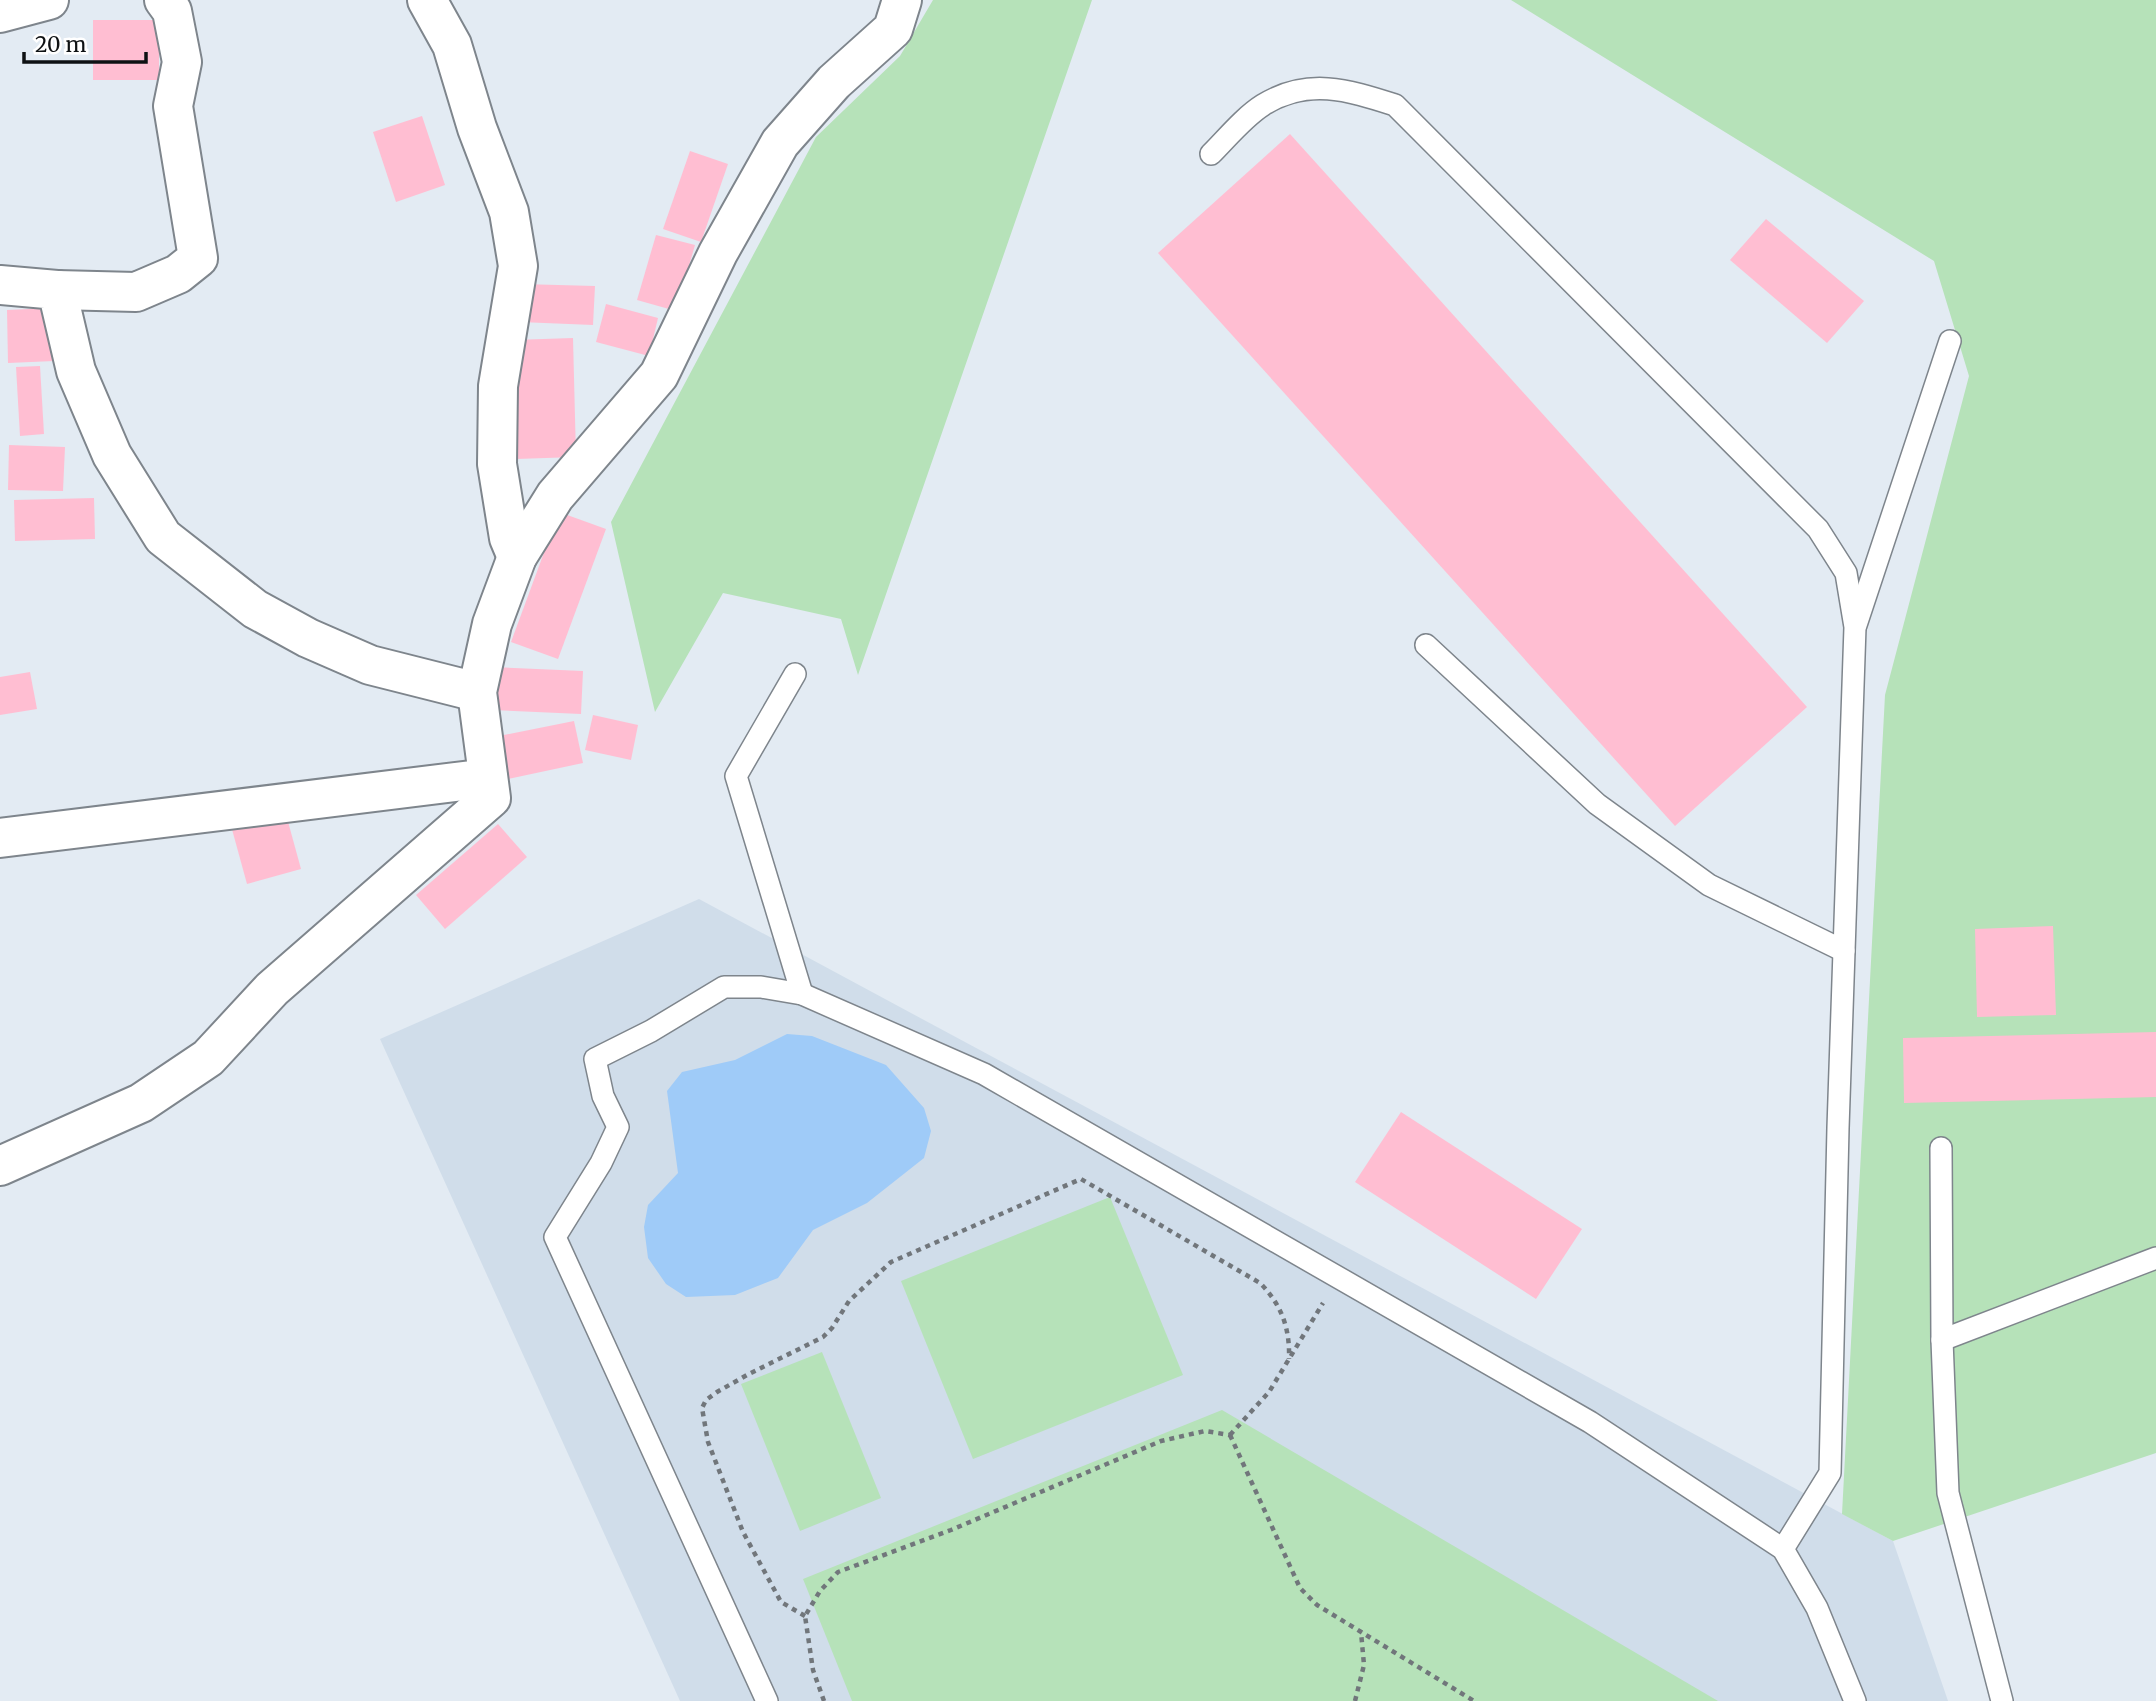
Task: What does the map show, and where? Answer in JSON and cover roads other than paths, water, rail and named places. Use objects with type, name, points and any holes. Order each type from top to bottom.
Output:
[{"type":"street","points":[[0,13],[49,0]]},
{"type":"street","points":[[0,285],[136,292],[178,274],[198,258],[173,106],[182,62],[172,11],[164,0]]},
{"type":"street","points":[[427,0],[452,45],[477,128],[509,212],[518,266],[498,386],[497,464],[509,538],[517,557]]},
{"type":"street","points":[[0,1166],[141,1103],[208,1058],[272,989],[491,798],[477,692],[492,624],[517,557],[555,496],[659,375],[718,253],[780,143],[834,82],[893,29],[902,0]]},
{"type":"street","points":[[57,290],[76,371],[112,455],[163,537],[256,609],[308,638],[370,665],[477,692]]},
{"type":"street","points":[[0,838],[488,778]]},
{"type":"lane","points":[[1211,154],[1261,106],[1295,89],[1347,90],[1395,105],[1818,529],[1846,573],[1856,627],[1830,1474],[1783,1549]]},
{"type":"lane","points":[[1856,627],[1950,341]]},
{"type":"lane","points":[[1426,645],[1609,812],[1709,885],[1844,951]]},
{"type":"lane","points":[[794,674],[737,776],[803,993]]},
{"type":"lane","points":[[767,1701],[555,1237],[601,1163],[618,1128],[603,1096],[595,1059],[650,1031],[723,987],[761,987],[803,993],[984,1074],[1590,1422],[1783,1549],[1817,1608],[1855,1701]]},
{"type":"lane","points":[[1941,1147],[1942,1340],[1948,1493],[2002,1701]]},
{"type":"lane","points":[[1942,1340],[2156,1258]]},
{"type":"water","points":[[787,1034],[812,1036],[886,1065],[924,1108],[931,1131],[924,1158],[867,1203],[813,1230],[778,1278],[735,1295],[686,1297],[666,1284],[648,1258],[644,1227],[648,1205],[678,1173],[667,1091],[682,1072],[735,1060]]}]
